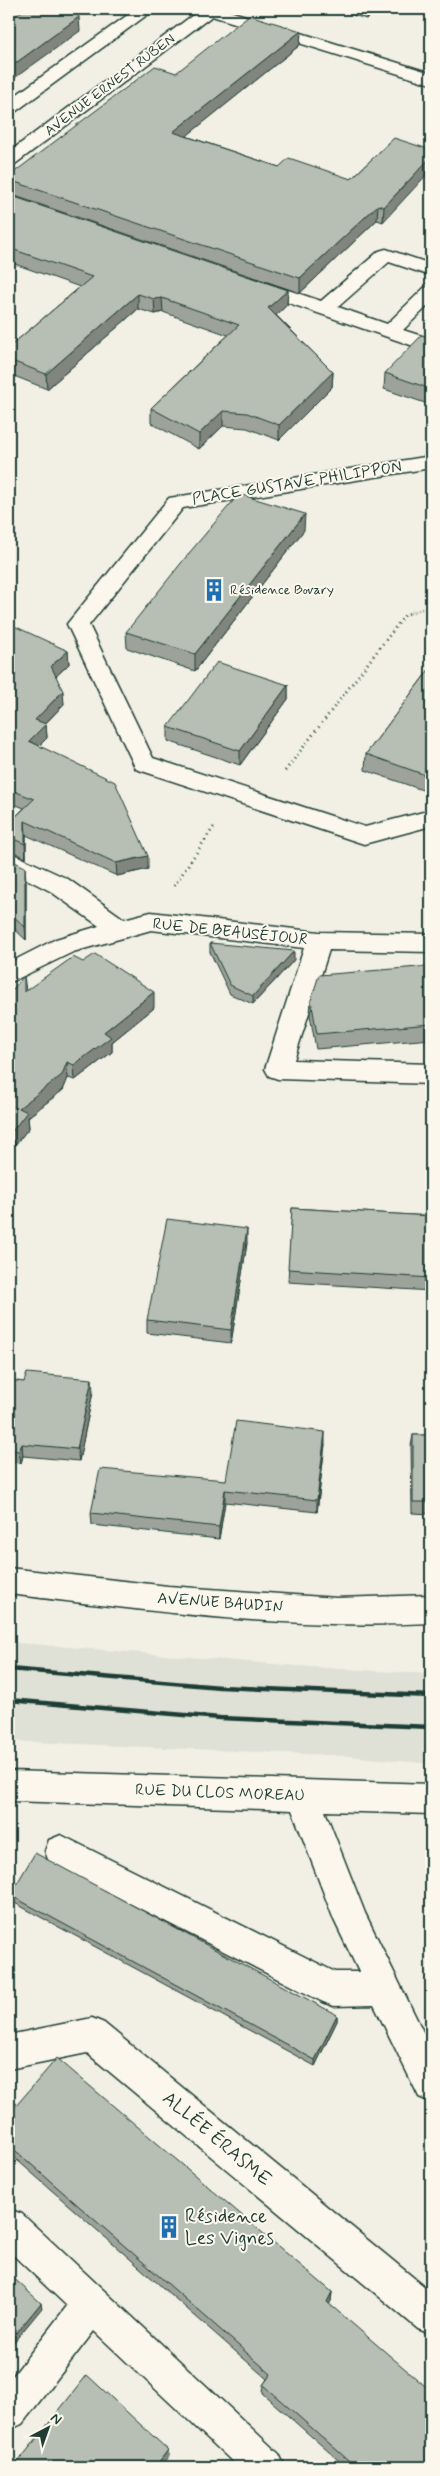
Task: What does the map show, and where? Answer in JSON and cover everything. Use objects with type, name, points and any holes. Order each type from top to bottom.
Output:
[{"type":"street","points":[[9,108],[147,9]]},
{"type":"street","points":[[210,9],[431,78]]},
{"type":"street","name":"AVENUE ERNEST RUBEN","points":[[9,160],[210,9]]},
{"type":"street","points":[[325,308],[386,254],[431,270]]},
{"type":"street","points":[[232,277],[431,346]]},
{"type":"street","points":[[391,331],[431,292]]},
{"type":"street","name":"PLACE GUSTAVE PHILIPPON","points":[[431,462],[176,502],[78,624],[144,763],[364,836],[431,818]]},
{"type":"street","points":[[9,860],[59,885],[120,929]]},
{"type":"street","name":"RUE DE BEAUSÉJOUR","points":[[9,974],[65,945],[151,921],[319,941],[431,943]]},
{"type":"street","points":[[319,941],[278,1069],[431,1074]]},
{"type":"street","name":"AVENUE BAUDIN","points":[[9,1582],[168,1600],[337,1612],[431,1609]]},
{"type":"street","name":"RUE DU CLOS MOREAU","points":[[9,1786],[431,1799]]},
{"type":"street","points":[[303,1795],[351,1920],[431,2085]]},
{"type":"street","points":[[61,1851],[333,1989],[384,1988]]},
{"type":"street","name":"ALLÉE ÉRASME","points":[[9,2052],[92,2035],[431,2316]]},
{"type":"street","points":[[9,2227],[256,2464]]},
{"type":"street","points":[[9,2412],[91,2305]]},
{"type":"path","points":[[261,802],[405,615],[431,606]]},
{"type":"shaded area","points":[[9,1642],[311,1667],[431,1674],[431,1764],[348,1756],[9,1741]]},
{"type":"building","points":[[25,9],[73,9],[79,17],[9,68],[9,20]]},
{"type":"building","points":[[249,15],[301,31],[173,132],[279,167],[289,158],[351,179],[394,138],[431,150],[431,157],[384,207],[378,205],[300,278],[9,180],[9,176],[155,66],[176,73]]},
{"type":"building","points":[[9,195],[288,290],[268,308],[333,372],[279,425],[247,413],[223,411],[199,434],[151,408],[239,325],[162,298],[154,299],[138,294],[46,374],[9,360],[9,347],[92,277],[9,248]]},
{"type":"building","points":[[422,335],[431,338],[431,389],[385,373]]},
{"type":"building","name":"Résidence Bovary","points":[[239,494],[305,514],[195,654],[126,632],[190,552]]},
{"type":"building","points":[[12,625],[68,651],[51,666],[63,691],[35,720],[46,724],[29,741],[115,782],[148,856],[116,863],[25,821],[25,844],[9,837],[9,823],[34,799],[9,789],[9,628]]},
{"type":"building","points":[[217,662],[288,685],[240,751],[168,727]]},
{"type":"building","points":[[431,667],[431,777],[366,754]]},
{"type":"building","points":[[9,859],[25,867],[25,927],[9,912]]},
{"type":"building","points":[[210,943],[294,951],[253,996],[230,985]]},
{"type":"building","points":[[95,954],[154,992],[104,1032],[111,1037],[74,1065],[67,1062],[62,1075],[19,1108],[27,1112],[9,1135],[9,994],[24,976],[24,992],[73,957],[83,962]]},
{"type":"building","points":[[431,966],[431,1024],[317,1034],[311,1000],[319,975]]},
{"type":"building","points":[[292,1208],[431,1216],[431,1278],[288,1269]]},
{"type":"building","points":[[167,1219],[247,1229],[231,1330],[147,1320]]},
{"type":"building","points":[[27,1373],[92,1379],[77,1449],[22,1444],[19,1451],[9,1450],[9,1380],[24,1382]]},
{"type":"building","points":[[236,1421],[325,1432],[317,1500],[225,1490],[219,1527],[91,1513],[100,1469],[226,1480]]},
{"type":"building","points":[[413,1435],[431,1435],[431,1502],[413,1502]]},
{"type":"building","points":[[35,1853],[337,2015],[315,2060],[10,1895]]},
{"type":"building","name":"Résidence Les Vignes","points":[[57,2058],[332,2292],[327,2302],[431,2391],[431,2467],[356,2467],[263,2385],[271,2374],[9,2145],[9,2114]]},
{"type":"building","points":[[9,2274],[41,2303],[9,2342]]},
{"type":"building","points":[[87,2375],[168,2450],[155,2467],[14,2467]]},
{"type":"railway","points":[[9,1669],[220,1687],[431,1696]]},
{"type":"railway","points":[[9,1700],[220,1718],[431,1727]]},
{"type":"place","name":"Résidence Bovary","points":[[214,590]]},
{"type":"place","name":"Résidence Les Vignes","points":[[169,2227]]}]
